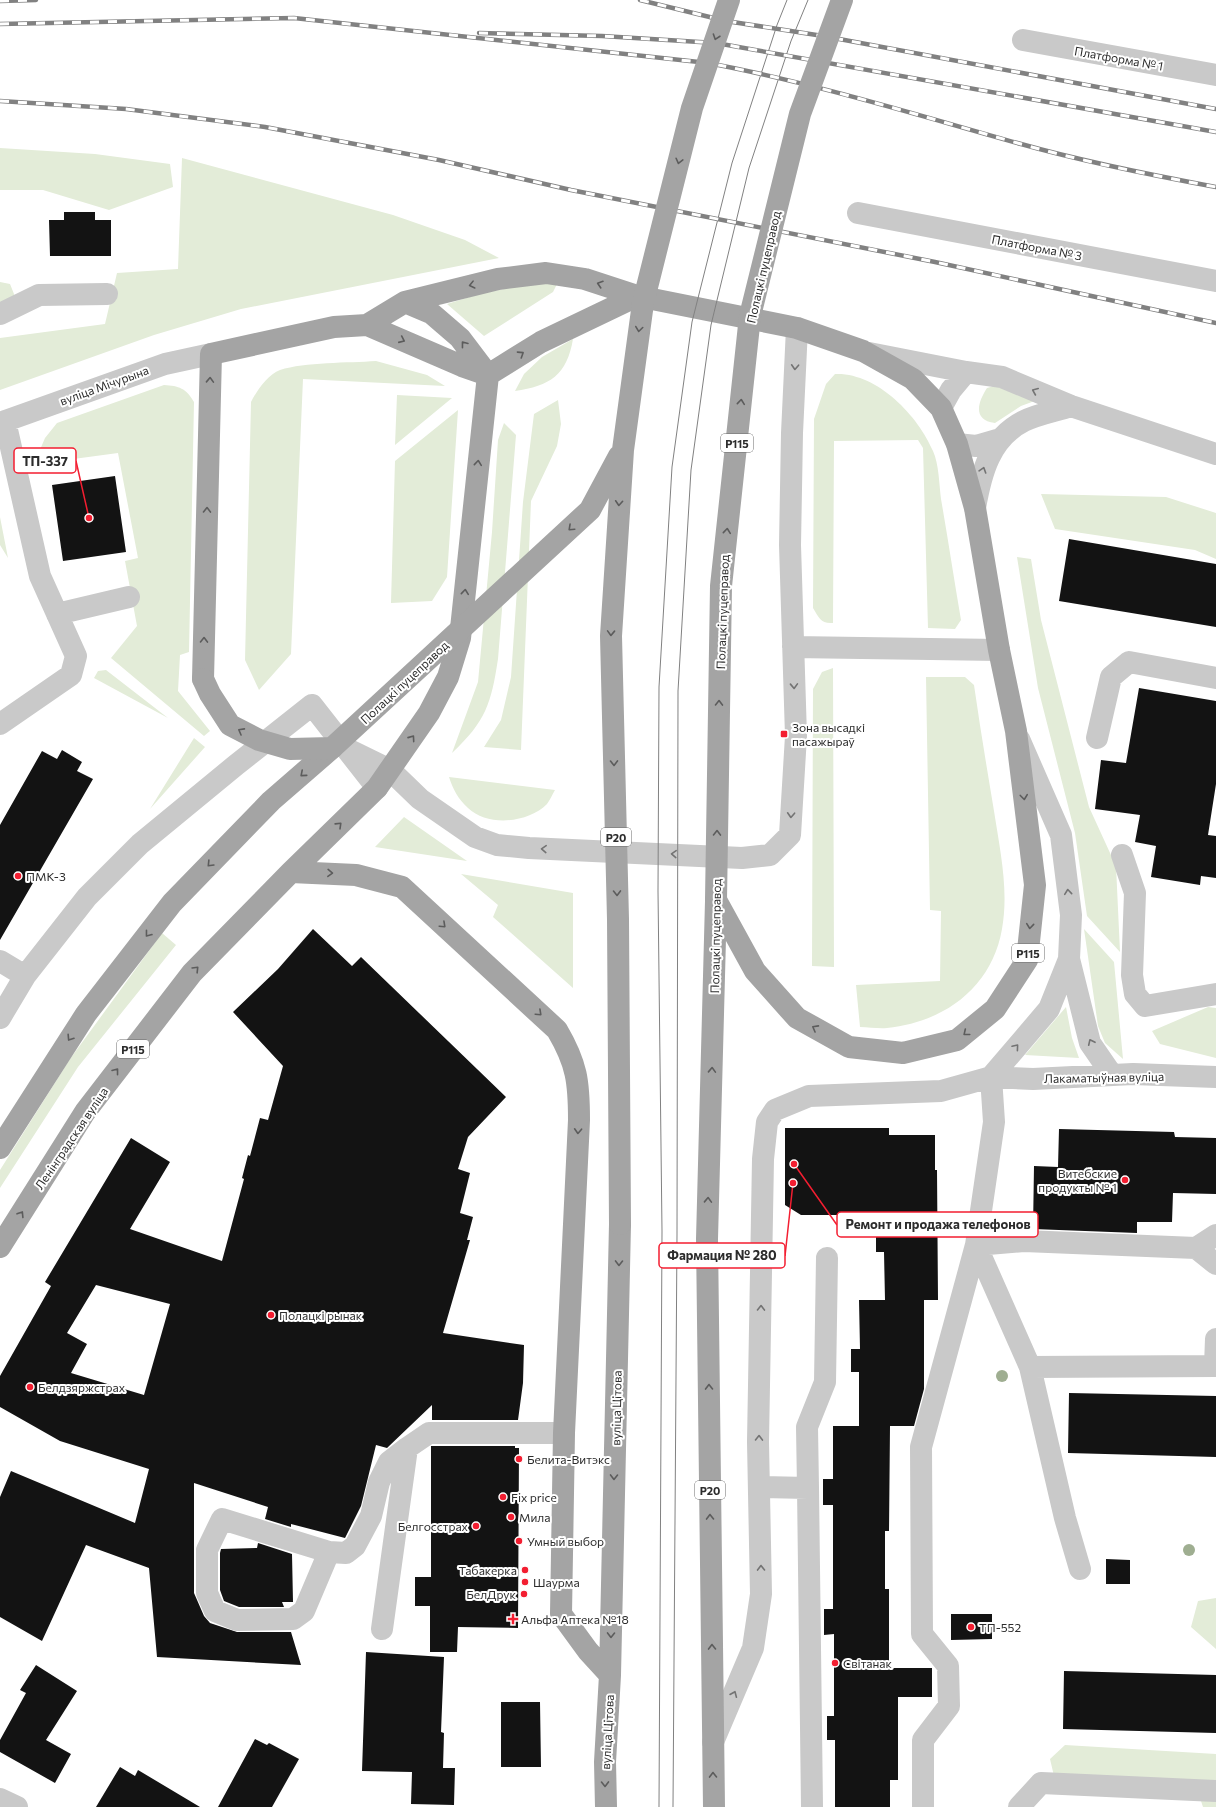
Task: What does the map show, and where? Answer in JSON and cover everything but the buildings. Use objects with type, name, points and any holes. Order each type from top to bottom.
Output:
[{"type":"main road","name":"Полацкі пуцеправод","points":[[620,1224],[618,919],[611,636],[623,450],[643,303],[692,108],[729,0]]},
{"type":"main road","name":"Полацкі пуцеправод","points":[[713,1742],[707,1239],[716,900],[721,586],[750,316],[800,114],[842,0]]},
{"type":"main road","points":[[367,325],[405,302],[498,279],[546,273],[585,279],[637,296]]},
{"type":"main road","name":"Р115","points":[[637,296],[797,328],[863,351],[913,379],[941,408],[956,444],[975,508],[999,650],[1016,730],[1035,885],[1027,960],[995,1009],[957,1040],[903,1053],[849,1047],[797,1018],[755,971],[716,900]]},
{"type":"main road","points":[[488,375],[541,342],[637,296]]},
{"type":"main road","points":[[405,302],[431,313],[460,338],[488,375]]},
{"type":"main road","points":[[340,749],[290,749],[259,740],[230,724],[210,694],[203,679],[211,354],[334,327],[367,325],[462,366],[488,375]]},
{"type":"main road","name":"Р115","points":[[291,872],[377,788],[429,713],[448,677],[460,638],[488,375]]},
{"type":"main road","name":"Полацкі пуцеправод","points":[[0,1148],[86,1014],[172,903],[271,801],[340,749],[590,510],[623,450]]},
{"type":"main road","points":[[291,872],[356,875],[402,887],[557,1030],[568,1048],[574,1064],[579,1094],[579,1120],[564,1433],[561,1614],[588,1651],[610,1675]]},
{"type":"main road","name":"Ленінградская вуліца","points":[[0,1247],[85,1112],[192,973],[291,872]]},
{"type":"main road","name":"вуліца Цітова","points":[[606,1807],[605,1762],[610,1675],[620,1224]]},
{"type":"main road","name":"Р20","points":[[713,1742],[714,1807]]},
{"type":"street","name":"Платформа № 1","points":[[1022,40],[1216,76]]},
{"type":"street","name":"Платформа № 3","points":[[858,213],[1216,281]]},
{"type":"street","points":[[0,314],[39,295],[107,294]]},
{"type":"street","points":[[340,749],[390,770],[420,799],[452,822],[475,837],[497,844],[529,848],[742,858],[770,855],[790,835],[796,736],[790,545],[792,433],[797,328]]},
{"type":"street","points":[[863,351],[966,372],[1002,377],[1071,406],[1216,454]]},
{"type":"street","name":"вуліца Мічурына","points":[[3,422],[165,364],[211,354]]},
{"type":"street","points":[[941,408],[951,390],[966,372]]},
{"type":"street","points":[[975,508],[979,484],[987,458],[1000,439],[1024,421],[1071,406]]},
{"type":"street","points":[[0,724],[70,675],[76,656],[40,576],[3,422]]},
{"type":"street","points":[[956,444],[976,446],[1000,439]]},
{"type":"street","points":[[57,614],[129,597]]},
{"type":"street","points":[[793,647],[999,650]]},
{"type":"street","points":[[1097,738],[1111,677],[1129,662],[1216,678]]},
{"type":"street","points":[[0,1018],[25,976],[87,897],[140,844],[312,705],[340,749],[377,788]]},
{"type":"street","points":[[1016,730],[1062,836],[1070,915],[1069,959],[1090,1043],[1112,1075]]},
{"type":"street","points":[[1122,855],[1136,893],[1132,975],[1135,994],[1145,1006],[1216,994]]},
{"type":"street","points":[[923,1807],[923,1740],[949,1706],[948,1666],[922,1634],[921,1447],[976,1244],[994,1122],[991,1077],[1049,1009],[1069,959]]},
{"type":"street","points":[[0,961],[25,976]]},
{"type":"street","name":"Лакаматыўная вуліца","points":[[713,1742],[753,1648],[761,1594],[759,1488],[763,1159],[767,1122],[775,1110],[809,1096],[941,1091],[991,1077],[1033,1078],[1112,1075],[1216,1077]]},
{"type":"street","points":[[976,1244],[1024,1242],[1196,1248],[1216,1235]]},
{"type":"street","points":[[976,1244],[1030,1366],[1065,1518],[1080,1569]]},
{"type":"street","points":[[1196,1248],[1216,1264]]},
{"type":"street","points":[[812,1807],[807,1427],[825,1382],[827,1258]]},
{"type":"street","points":[[1030,1366],[1216,1366],[1216,1339]]},
{"type":"street","points":[[330,1552],[304,1611],[293,1619],[237,1620],[216,1611],[207,1593],[207,1550],[222,1519],[330,1552],[346,1553],[355,1546],[371,1516],[379,1482],[389,1462],[429,1433],[564,1433]]},
{"type":"street","points":[[382,1629],[407,1448]]},
{"type":"street","points":[[759,1488],[808,1488]]},
{"type":"street","points":[[1019,1807],[1041,1783],[1216,1790]]},
{"type":"street","points":[[0,1799],[17,1807]]},
{"type":"green space","points":[[0,148],[95,154],[170,164],[173,187],[109,210],[43,190],[0,190]]},
{"type":"green space","points":[[182,158],[393,215],[465,240],[499,258],[241,309],[154,335],[0,390],[0,338],[105,324],[117,273],[178,269]]},
{"type":"green space","points":[[544,281],[557,284],[553,292],[484,336],[447,304],[479,294]]},
{"type":"green space","points":[[0,282],[10,284],[16,299],[0,306]]},
{"type":"green space","points":[[573,339],[566,362],[555,377],[538,386],[515,391],[524,374],[542,357]]},
{"type":"green space","points":[[376,361],[427,375],[445,386],[303,379],[291,654],[259,690],[245,660],[251,402],[267,379],[280,370],[290,367],[314,364]]},
{"type":"green space","points":[[835,374],[850,375],[866,380],[894,398],[917,424],[933,451],[938,468],[941,499],[961,620],[955,629],[928,628],[923,448],[918,440],[834,441],[833,623],[823,621],[813,608],[814,419],[826,384]]},
{"type":"green space","points":[[164,385],[182,389],[194,402],[189,652],[180,655],[178,691],[210,731],[204,736],[111,658],[137,626],[125,561],[138,558],[118,453],[66,460],[66,470],[41,472],[39,452],[45,438],[57,423]]},
{"type":"green space","points":[[998,385],[1040,399],[1021,406],[995,423],[988,421],[980,414],[979,410],[981,399],[987,388]]},
{"type":"green space","points":[[397,395],[452,398],[395,445]]},
{"type":"green space","points":[[558,400],[561,424],[557,446],[531,501],[521,750],[484,747],[501,720],[511,677],[523,502],[534,414]]},
{"type":"green space","points":[[458,410],[447,577],[432,601],[391,603],[395,461]]},
{"type":"green space","points":[[504,423],[516,435],[498,659],[493,688],[485,711],[473,731],[452,753],[478,682],[492,532],[498,440]]},
{"type":"green space","points":[[1041,494],[1166,497],[1216,513],[1216,559],[1195,550],[1055,529]]},
{"type":"green space","points":[[0,517],[8,558],[0,545]]},
{"type":"green space","points":[[1017,557],[1031,559],[1041,620],[1089,807],[1116,866],[1120,952],[1087,916],[1075,833],[1038,688]]},
{"type":"green space","points":[[833,668],[834,967],[812,966],[813,689],[822,672]]},
{"type":"green space","points":[[106,670],[168,718],[94,678],[98,671]]},
{"type":"green space","points":[[926,677],[965,677],[974,685],[1003,870],[1005,900],[1002,929],[997,950],[988,968],[977,984],[962,998],[946,1009],[928,1018],[908,1024],[884,1028],[860,1027],[856,985],[940,981],[941,911],[930,910]]},
{"type":"green space","points":[[194,738],[205,747],[150,809]]},
{"type":"green space","points":[[449,777],[555,790],[547,804],[539,810],[519,819],[497,820],[476,814],[468,808],[456,794]]},
{"type":"green space","points":[[404,817],[467,861],[375,847]]},
{"type":"green space","points":[[461,874],[573,893],[573,988],[493,917],[498,905]]},
{"type":"green space","points":[[1084,929],[1114,962],[1123,1059],[1105,1043],[1098,1026]]},
{"type":"green space","points":[[162,933],[176,945],[78,1067],[0,1188],[0,1170],[70,1059]]},
{"type":"green space","points":[[1066,1007],[1072,1038],[1079,1058],[1025,1055]]},
{"type":"green space","points":[[1208,1007],[1216,1008],[1216,1058],[1160,1044],[1152,1031]]},
{"type":"green space","points":[[1216,1598],[1216,1649],[1191,1627],[1198,1601]]},
{"type":"green space","points":[[1065,1745],[1216,1754],[1216,1807],[1203,1807],[1201,1801],[1054,1776],[1050,1759]]},
{"type":"tram line","points":[[659,1807],[662,1231],[658,891],[659,687],[672,467],[692,322],[732,163],[777,25],[787,0]]},
{"type":"tram line","points":[[673,1807],[677,1234],[678,691],[691,470],[711,325],[749,168],[791,41],[808,0]]},
{"type":"railway","points":[[0,1],[36,0]]},
{"type":"railway","points":[[640,0],[726,21],[823,36],[1216,109]]},
{"type":"railway","points":[[0,24],[294,18],[708,63],[826,90],[1069,157],[1216,187]]},
{"type":"railway","points":[[479,33],[602,36],[716,43],[1216,132]]},
{"type":"railway","points":[[0,101],[126,109],[265,127],[439,160],[571,190],[935,262],[1216,323]]},
{"type":"place","name":"ТП-337","points":[[89,518]]},
{"type":"place","name":"Зона высадкі пасажыраў","points":[[784,734]]},
{"type":"place","name":"ПМК-3","points":[[18,876]]},
{"type":"place","name":"Ремонт и продажа телефонов","points":[[794,1164]]},
{"type":"place","name":"Витебские продукты № 1","points":[[1125,1180]]},
{"type":"place","name":"Фармация № 280","points":[[793,1183]]},
{"type":"place","name":"Полацкі рынак","points":[[271,1315]]},
{"type":"place","name":"Белдзяржстрах","points":[[30,1387]]},
{"type":"place","name":"Белита-Витэкс","points":[[519,1459]]},
{"type":"place","name":"Fix price","points":[[503,1497]]},
{"type":"place","name":"Мила","points":[[511,1517]]},
{"type":"place","name":"Белгосстрах","points":[[476,1526]]},
{"type":"place","name":"Умный выбор","points":[[519,1541]]},
{"type":"place","name":"Табакерка","points":[[525,1570]]},
{"type":"place","name":"Шаурма","points":[[525,1582]]},
{"type":"place","name":"БелДрук","points":[[524,1594]]},
{"type":"place","name":"Альфа Аптека №18","points":[[513,1619]]},
{"type":"place","name":"ТП-552","points":[[971,1627]]},
{"type":"place","name":"Світанак","points":[[835,1663]]}]
